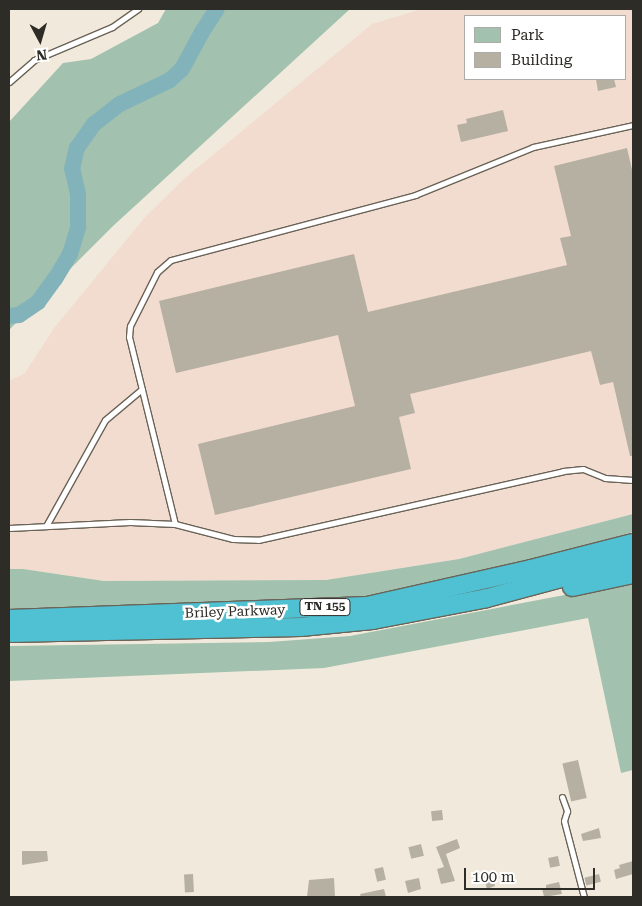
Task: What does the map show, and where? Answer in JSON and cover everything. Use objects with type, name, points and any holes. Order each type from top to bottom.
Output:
[{"type":"highway","name":"Briley Parkway","points":[[9,619],[367,606],[531,569],[633,543]]},
{"type":"highway","name":"Briley Parkway","points":[[9,633],[302,627],[373,620],[487,598],[633,560]]},
{"type":"highway","points":[[487,598],[539,593],[633,574]]},
{"type":"lane","points":[[9,82],[34,60],[112,27],[138,9]]},
{"type":"lane","points":[[175,524],[129,337],[130,326],[157,272],[171,260],[415,195],[533,147],[633,125]]},
{"type":"lane","points":[[46,526],[105,420],[142,389]]},
{"type":"lane","points":[[9,528],[130,522],[175,524],[233,539],[258,540],[563,471],[583,469],[605,478],[633,480]]},
{"type":"lane","points":[[562,796],[567,811],[564,821],[584,897]]},
{"type":"shaded area","points":[[422,9],[633,9],[633,514],[459,559],[326,580],[104,581],[23,569],[9,569],[9,381],[25,373],[54,328],[146,216],[186,177],[372,24]]},
{"type":"green space","points":[[166,9],[350,9],[113,226],[9,330],[9,122],[63,63],[91,59],[158,23]]},
{"type":"green space","points":[[633,514],[633,532],[542,559],[367,599],[283,606],[9,610],[9,569],[23,569],[104,581],[326,580],[459,559]]},
{"type":"green space","points":[[633,582],[633,770],[621,773],[588,618],[324,668],[9,681],[9,646],[269,642],[350,636]]},
{"type":"building","points":[[596,80],[614,80],[616,87],[598,91]]},
{"type":"building","points":[[503,110],[508,131],[461,142],[457,125],[467,123],[466,119]]},
{"type":"building","points":[[627,148],[633,174],[633,456],[630,456],[613,382],[600,385],[591,351],[410,394],[415,413],[399,417],[411,469],[215,515],[198,444],[355,406],[338,335],[176,373],[159,301],[354,254],[368,312],[567,265],[560,238],[571,236],[554,166]]},
{"type":"building","points":[[578,760],[587,798],[571,802],[562,764]]},
{"type":"building","points":[[442,810],[443,820],[432,821],[431,811]]},
{"type":"building","points":[[599,828],[601,838],[583,841],[581,834]]},
{"type":"building","points":[[457,839],[460,848],[446,854],[455,881],[441,884],[437,869],[444,867],[436,847]]},
{"type":"building","points":[[421,844],[424,856],[411,859],[408,847]]},
{"type":"building","points":[[22,851],[47,851],[48,861],[22,865]]},
{"type":"building","points":[[558,856],[560,866],[550,868],[548,858]]},
{"type":"building","points":[[633,861],[633,874],[616,879],[614,870],[620,868],[619,865]]},
{"type":"building","points":[[383,867],[386,880],[377,882],[374,869]]},
{"type":"building","points":[[496,871],[498,880],[494,882],[495,886],[487,889],[483,875]]},
{"type":"building","points":[[184,874],[193,874],[194,892],[185,892]]},
{"type":"building","points":[[599,874],[601,882],[586,885],[584,878]]},
{"type":"building","points":[[334,878],[335,897],[307,897],[309,880]]},
{"type":"building","points":[[419,878],[421,889],[408,893],[405,881]]},
{"type":"building","points":[[559,882],[562,894],[544,897],[542,888]]},
{"type":"building","points":[[384,889],[386,897],[361,897],[360,894]]},
{"type":"waterway","points":[[9,316],[19,315],[38,302],[70,254],[78,227],[78,194],[72,169],[77,148],[94,124],[120,104],[170,80],[182,69],[217,9]]}]
